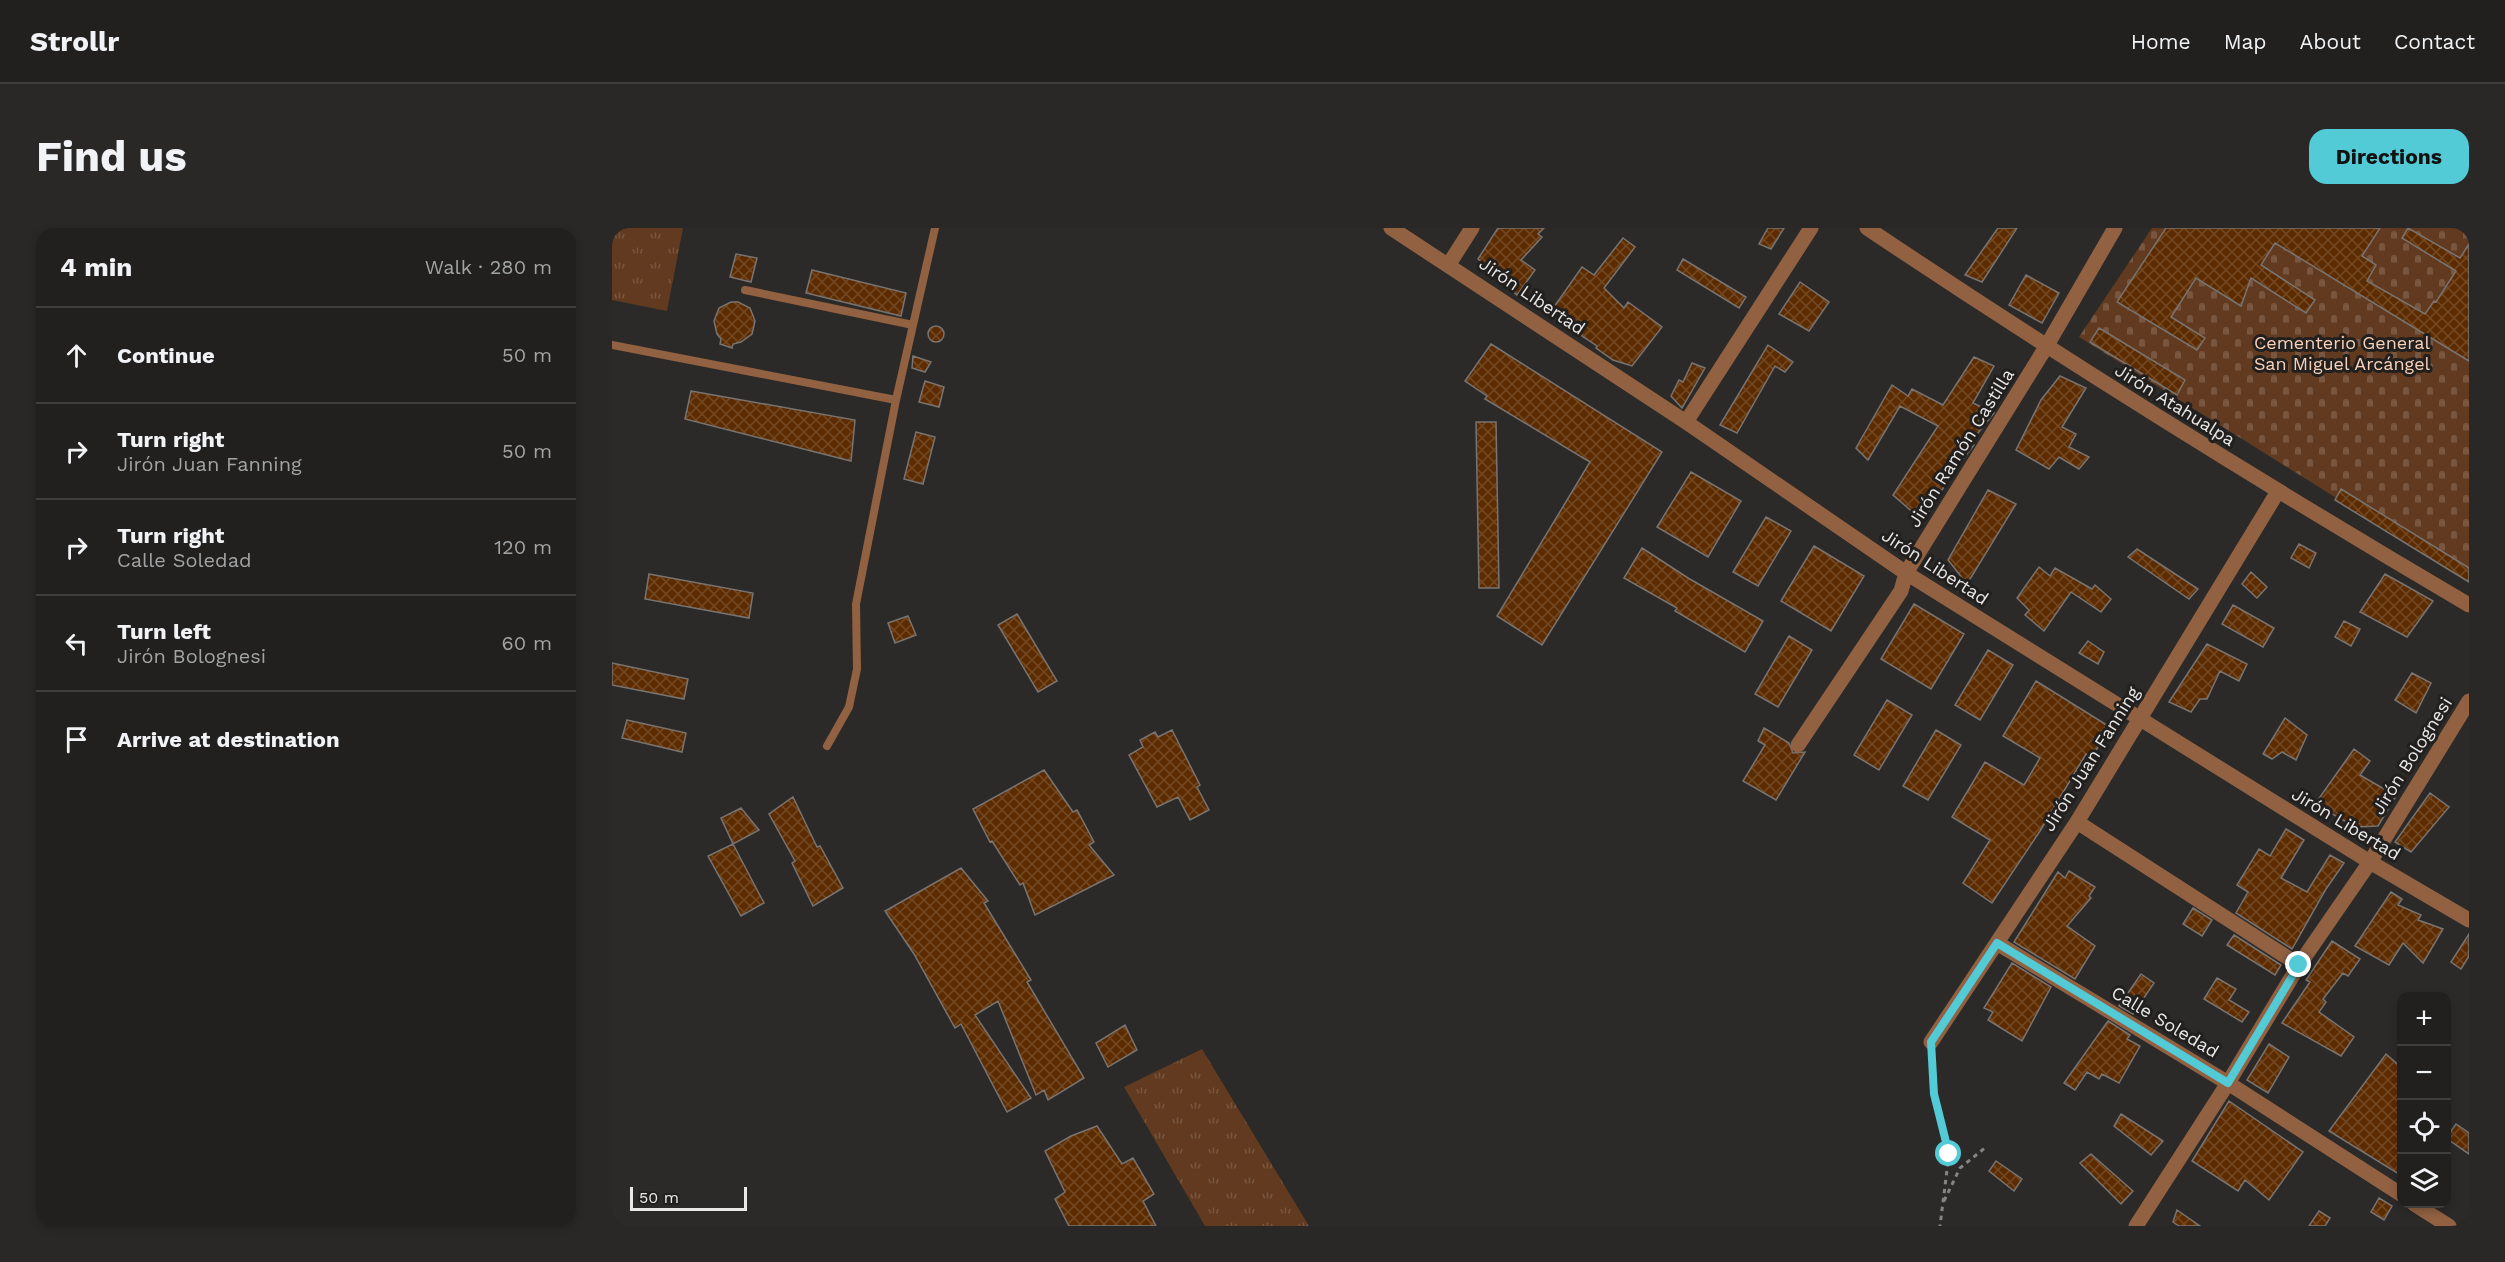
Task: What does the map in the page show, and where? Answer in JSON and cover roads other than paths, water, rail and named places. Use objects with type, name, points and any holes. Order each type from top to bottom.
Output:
[{"type":"street","name":"Jirón Libertad","points":[[1391,228],[1686,422],[1906,573],[2370,862],[2469,920]]},
{"type":"street","points":[[1449,264],[1472,228]]},
{"type":"street","points":[[1686,422],[1811,228]]},
{"type":"street","name":"Jirón Atahualpa","points":[[1867,228],[2046,347],[2277,493],[2469,605]]},
{"type":"street","name":"Jirón Ramón Castilla","points":[[1798,746],[1901,591],[1906,573],[2046,347],[2115,228]]},
{"type":"street","name":"Jirón Juan Fanning","points":[[1931,1042],[2077,822],[2277,493]]},
{"type":"street","name":"Jirón Bolognesi","points":[[2136,1226],[2228,1083],[2299,965],[2370,862],[2469,701]]},
{"type":"street","points":[[2077,822],[2299,965]]},
{"type":"street","name":"Calle Soledad","points":[[1997,943],[2228,1083],[2397,1192]]},
{"type":"street","points":[[2422,1208],[2449,1226]]},
{"type":"lane","points":[[827,746],[849,707],[857,669],[856,604],[896,400],[935,228]]},
{"type":"lane","points":[[745,290],[913,325]]},
{"type":"lane","points":[[612,345],[896,400]]},
{"type":"park label","name":"Cementerio General San Miguel Arcángel","points":[[2342,353]]}]
